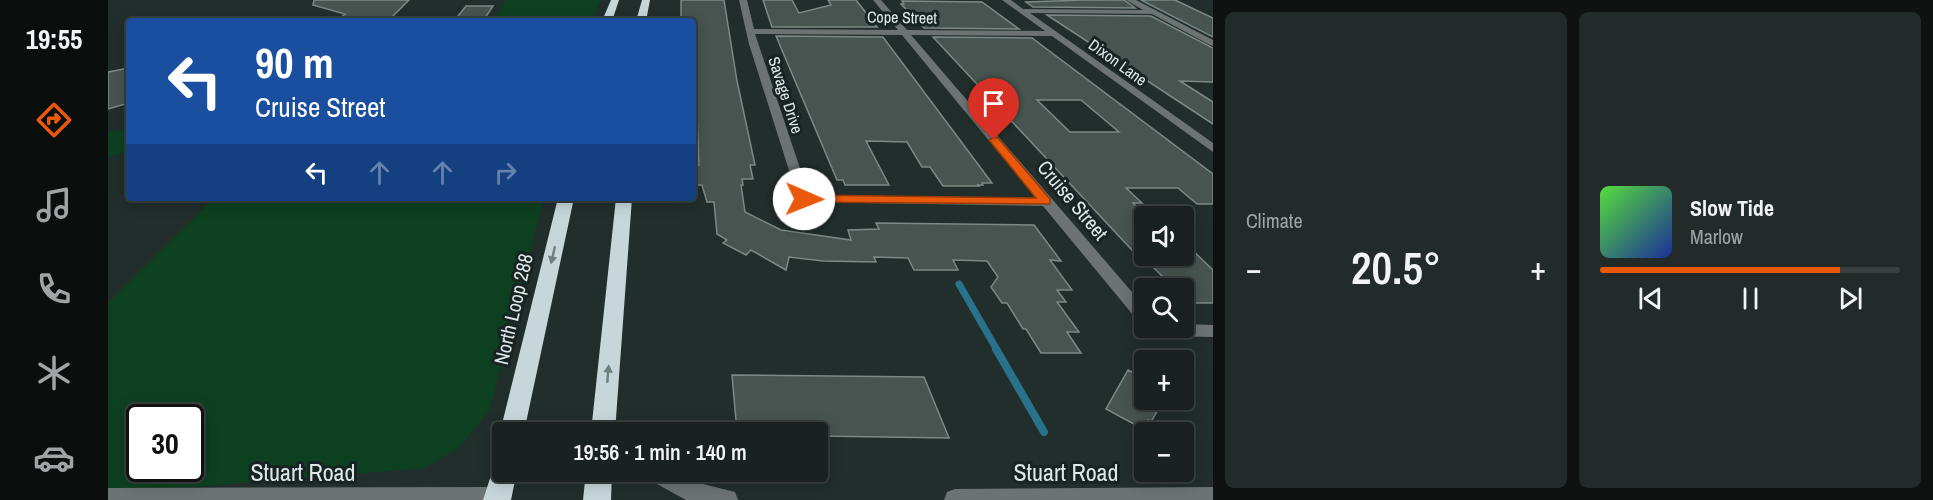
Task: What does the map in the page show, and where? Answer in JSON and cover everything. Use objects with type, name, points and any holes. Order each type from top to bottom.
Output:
[{"type":"highway","points":[[609,18],[615,0]]},
{"type":"highway","points":[[643,18],[646,0]]},
{"type":"highway","name":"North Loop 288","points":[[514,422],[565,201]]},
{"type":"highway","points":[[604,422],[624,201]]},
{"type":"highway","points":[[497,499],[501,482]]},
{"type":"highway","points":[[597,500],[599,482]]},
{"type":"street","name":"Savage Drive","points":[[743,0],[750,31],[804,199],[1046,202]]},
{"type":"street","name":"Cruise Street","points":[[877,0],[1134,304]]},
{"type":"street","name":"Dixon Lane","points":[[1005,0],[1213,148]]},
{"type":"street","points":[[1130,0],[1213,43]]},
{"type":"street","points":[[1021,11],[1153,12]]},
{"type":"street","name":"Cope Street","points":[[750,31],[1053,34]]},
{"type":"street","points":[[1194,329],[1213,331]]},
{"type":"street","points":[[606,402],[613,422]]},
{"type":"street","points":[[674,482],[695,493],[727,500]]},
{"type":"street","name":"Stuart Road","points":[[955,500],[1213,498]]},
{"type":"street","name":"Stuart Road","points":[[108,499],[497,499]]},
{"type":"green space","points":[[506,0],[601,0],[593,18],[495,18]]},
{"type":"green space","points":[[126,128],[126,151],[108,158],[108,132]]},
{"type":"green space","points":[[211,201],[543,201],[490,409],[461,446],[425,468],[108,494],[108,303]]},
{"type":"building","points":[[314,0],[409,0],[391,18],[340,18],[345,14],[313,5]]},
{"type":"building","points":[[681,0],[724,0],[737,81],[755,165],[750,165],[753,179],[742,179],[745,212],[781,230],[851,240],[848,230],[879,229],[876,223],[1034,225],[1061,261],[1050,260],[1072,290],[1057,290],[1066,302],[1057,302],[1079,332],[1067,332],[1081,353],[1041,353],[1007,303],[1002,303],[991,287],[998,277],[987,261],[953,260],[958,270],[914,270],[908,258],[874,257],[876,262],[823,261],[789,257],[786,270],[751,250],[746,255],[723,243],[727,240],[717,234],[714,202],[707,202],[702,185],[696,185],[696,165],[699,165],[696,18],[681,18]]},
{"type":"building","points":[[763,0],[792,0],[799,13],[831,5],[828,0],[856,0],[877,27],[772,27]]},
{"type":"building","points":[[1124,0],[1135,8],[1033,7],[1026,2]]},
{"type":"building","points":[[1141,0],[1175,0],[1213,18],[1213,37]]},
{"type":"building","points":[[902,1],[982,2],[1019,29],[924,28],[901,4],[904,4]]},
{"type":"building","points":[[466,6],[493,6],[485,18],[456,18]]},
{"type":"building","points":[[1047,15],[1151,16],[1213,48],[1213,82],[1180,81],[1213,102],[1213,124]]},
{"type":"building","points":[[776,36],[883,37],[992,183],[982,183],[983,185],[979,186],[943,186],[930,167],[922,167],[907,142],[866,141],[889,185],[845,185],[843,180],[837,180]]},
{"type":"building","points":[[933,37],[1032,38],[1213,174],[1213,204],[1197,204],[1178,188],[1126,188],[1142,203],[1133,203],[1136,206],[1134,206],[1134,252]],"holes":[[[1037,100],[1081,100],[1119,132],[1070,132]]]},
{"type":"building","points":[[126,69],[126,104],[108,109],[108,72]]},
{"type":"building","points":[[1194,252],[1213,270],[1213,303],[1194,303],[1194,278],[1164,278],[1152,266],[1194,266]]},
{"type":"building","points":[[1128,370],[1134,373],[1134,410],[1158,410],[1151,422],[1148,420],[1147,422],[1134,422],[1134,424],[1106,409]]},
{"type":"building","points":[[732,375],[924,377],[949,438],[828,436],[828,422],[736,422]]},
{"type":"waterway","points":[[959,284],[997,350]]},
{"type":"waterway","points":[[996,349],[1044,432]]},
{"type":"route","points":[[804,199],[1046,202],[994,140]]}]
